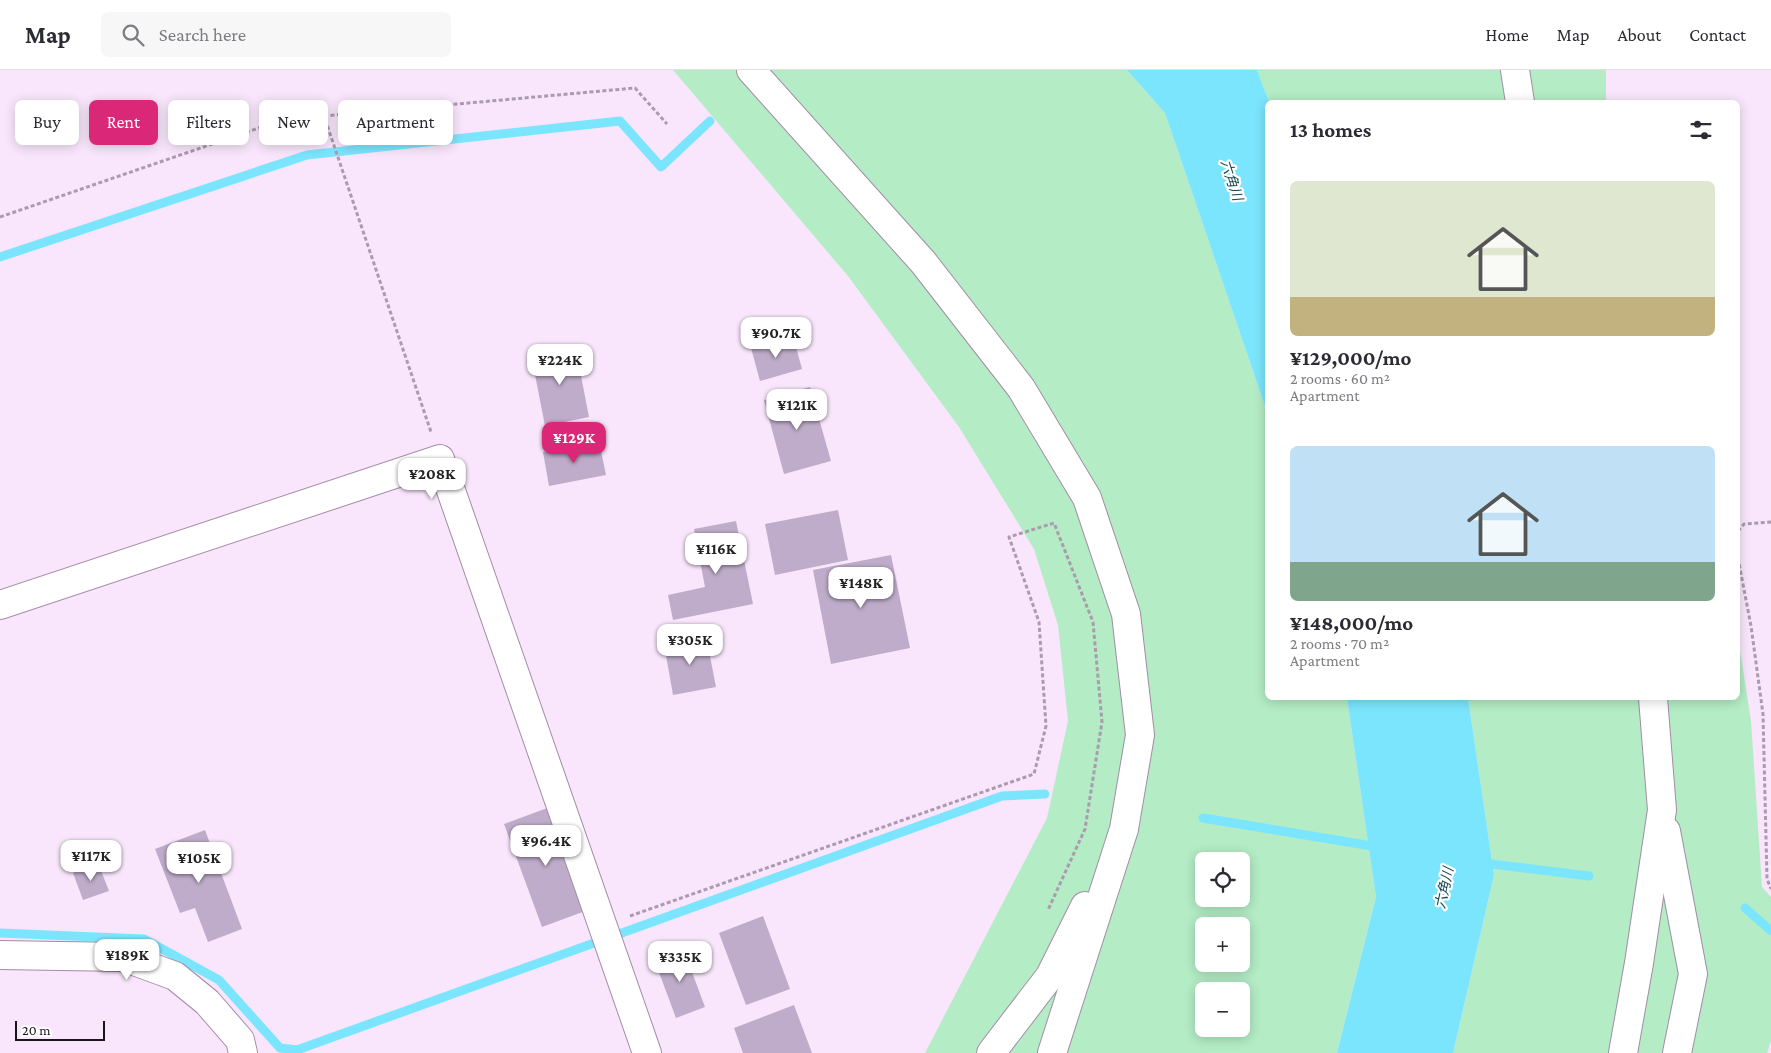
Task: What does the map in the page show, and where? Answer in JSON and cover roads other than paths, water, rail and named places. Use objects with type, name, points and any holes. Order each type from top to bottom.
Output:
[{"type":"street","points":[[751,70],[923,262],[1021,388],[1087,498],[1126,614],[1140,735],[1124,828],[1052,1053]]},
{"type":"street","points":[[1516,70],[1520,100]]},
{"type":"street","points":[[0,605],[440,459],[647,1053]]},
{"type":"street","points":[[1653,700],[1662,810],[1693,974],[1677,1053]]},
{"type":"street","points":[[1623,1053],[1639,963],[1662,810]]},
{"type":"street","points":[[990,1053],[1050,976],[1124,828]]},
{"type":"street","points":[[0,955],[123,957],[175,976],[207,1002],[240,1040],[243,1053]]},
{"type":"water","name":"六角川","points":[[1127,70],[1257,70],[1268,100],[1265,100],[1265,406],[1165,113]]},
{"type":"water","name":"六角川","points":[[1347,700],[1468,700],[1494,875],[1453,1053],[1337,1053],[1376,897]]},
{"type":"waterway","points":[[0,257],[307,155],[620,121],[661,167],[710,121]]},
{"type":"waterway","points":[[0,933],[144,939],[219,980],[280,1048],[297,1050],[1002,796],[1045,794]]},
{"type":"waterway","points":[[1203,818],[1378,847]]},
{"type":"waterway","points":[[1483,863],[1589,876]]},
{"type":"waterway","points":[[1745,908],[1771,931]]}]
